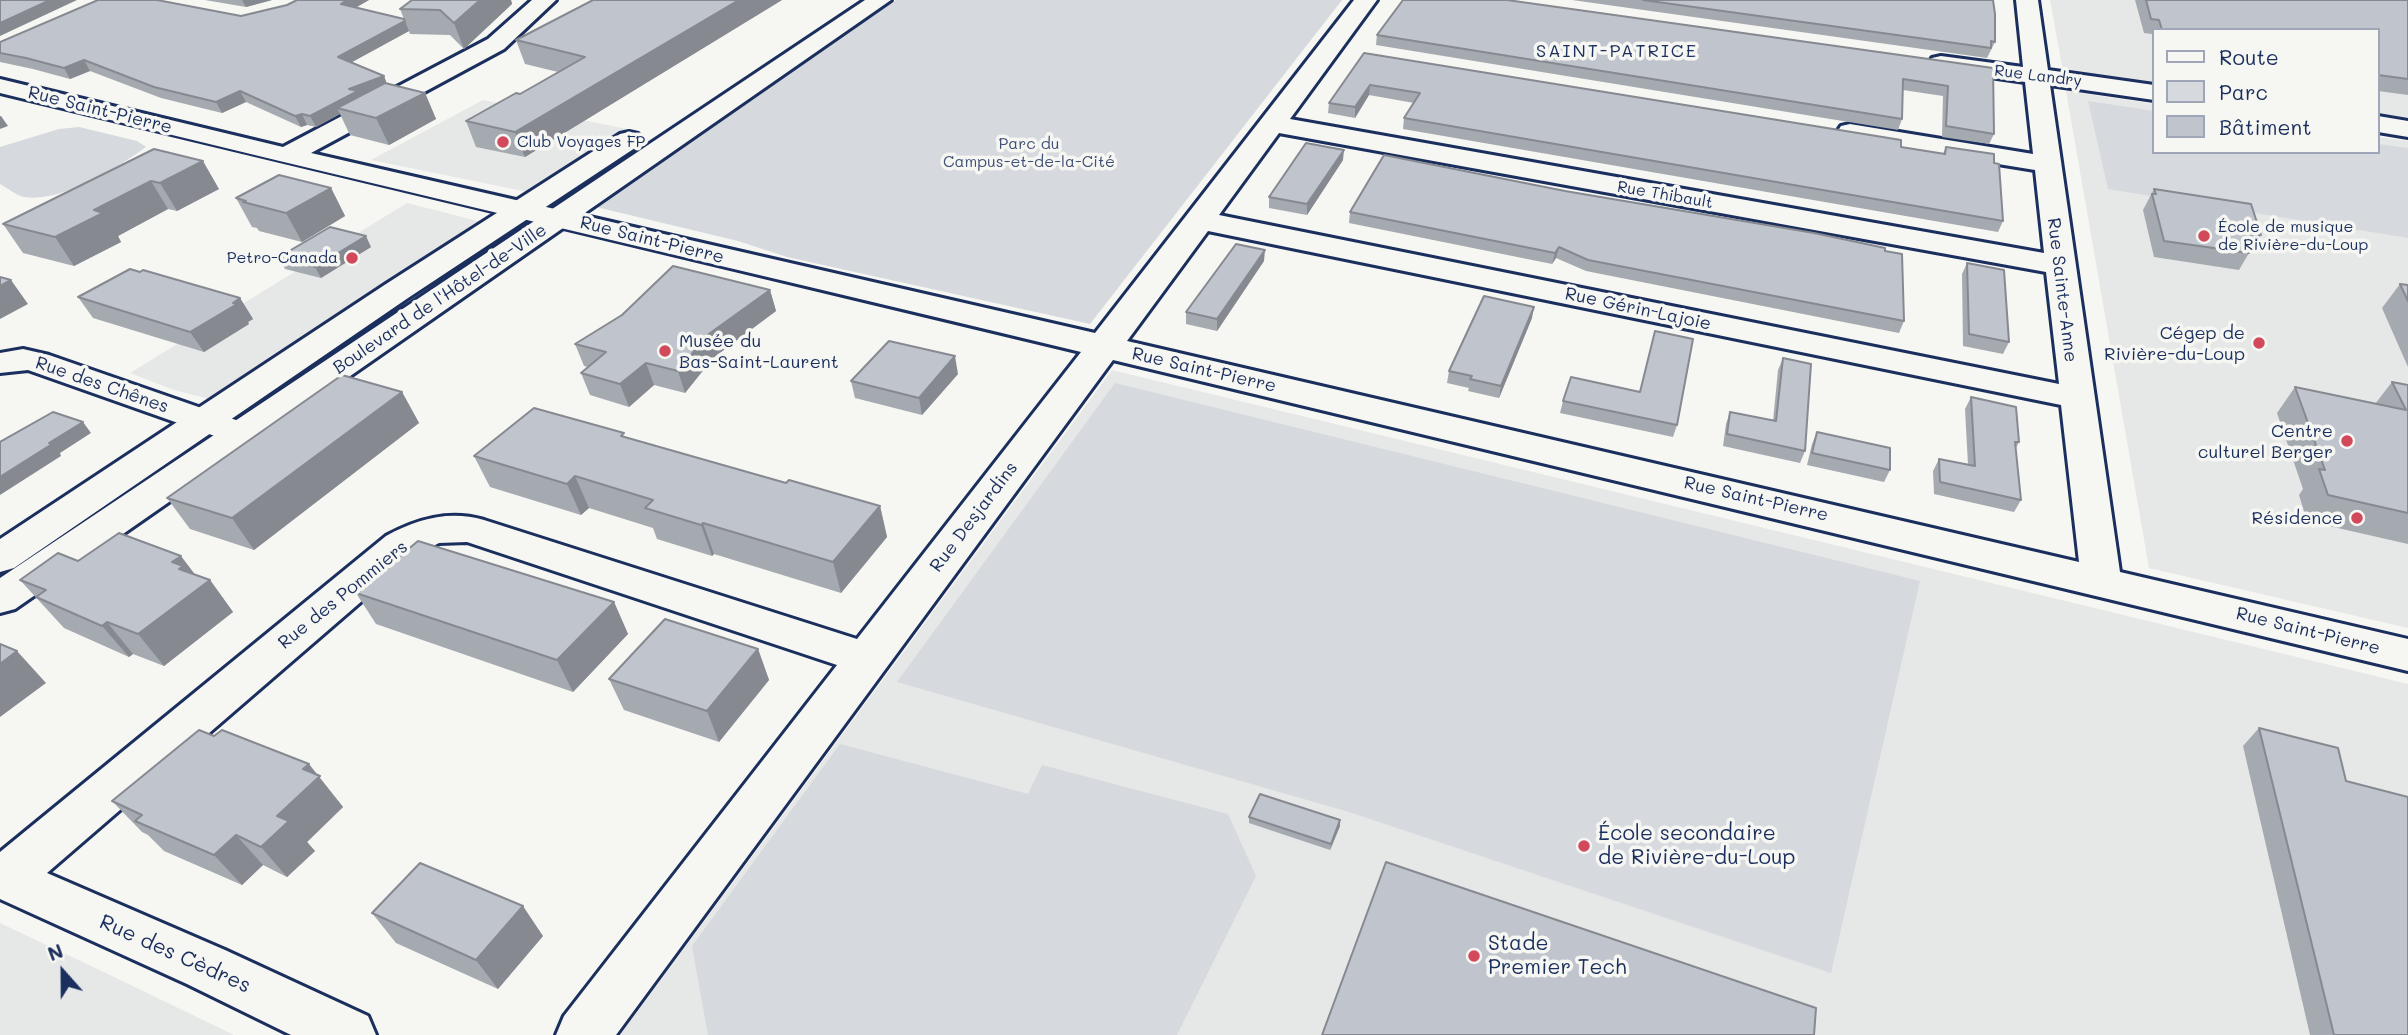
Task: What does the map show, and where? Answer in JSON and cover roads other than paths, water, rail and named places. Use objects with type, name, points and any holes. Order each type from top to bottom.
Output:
[{"type":"street","points":[[286,156],[496,44],[545,0]]},
{"type":"street","points":[[683,105],[845,0]]},
{"type":"street","name":"Boulevard de l'Hôtel-de-Ville","points":[[0,598],[880,0]]},
{"type":"street","name":"Rue Desjardins","points":[[583,1035],[1366,0]]},
{"type":"street","points":[[2021,0],[2027,0]]},
{"type":"street","name":"Rue Sainte-Anne","points":[[2027,0],[2101,580]]},
{"type":"street","points":[[1330,48],[1357,52]]},
{"type":"street","name":"Rue Landry","points":[[1913,59],[2152,92]]},
{"type":"street","name":"Rue Saint-Pierre","points":[[0,86],[286,156],[522,208],[2101,580],[2408,655]]},
{"type":"street","points":[[0,111],[47,97]]},
{"type":"street","name":"Rue Thibault","points":[[1272,124],[2059,265]]},
{"type":"street","points":[[2380,124],[2408,129]]},
{"type":"street","name":"Boulevard de l'Hôtel-de-Ville","points":[[0,558],[203,420],[648,127]]},
{"type":"street","points":[[1826,128],[2046,164]]},
{"type":"street","name":"Rue Gérin-Lajoie","points":[[1199,220],[2077,398]]},
{"type":"street","name":"Rue des Chênes","points":[[0,363],[23,359],[37,362],[243,435]]},
{"type":"street","name":"Rue des Pommiers","points":[[2,877],[400,546],[438,528],[451,526],[470,529],[867,658]]},
{"type":"street","name":"Rue des Cèdres","points":[[2,877],[206,967],[349,1035]]},
{"type":"place","name":"Club Voyages FP","points":[[503,142]]},
{"type":"place","name":"École de musique de Rivière-du-Loup","points":[[2204,236]]},
{"type":"place","name":"Petro-Canada","points":[[352,258]]},
{"type":"place","name":"Cégep de Rivière-du-Loup","points":[[2259,343]]},
{"type":"place","name":"Musée du Bas-Saint-Laurent","points":[[665,351]]},
{"type":"place","name":"Centre culturel Berger","points":[[2347,441]]},
{"type":"place","name":"Résidence","points":[[2357,518]]},
{"type":"place","name":"École secondaire de Rivière-du-Loup","points":[[1584,846]]},
{"type":"place","name":"Stade Premier Tech","points":[[1474,956]]},
{"type":"district","name":"SAINT-PATRICE","points":[[1617,51]]},
{"type":"park label","name":"Parc du Campus-et-de-la-Cité","points":[[1029,153]]}]
